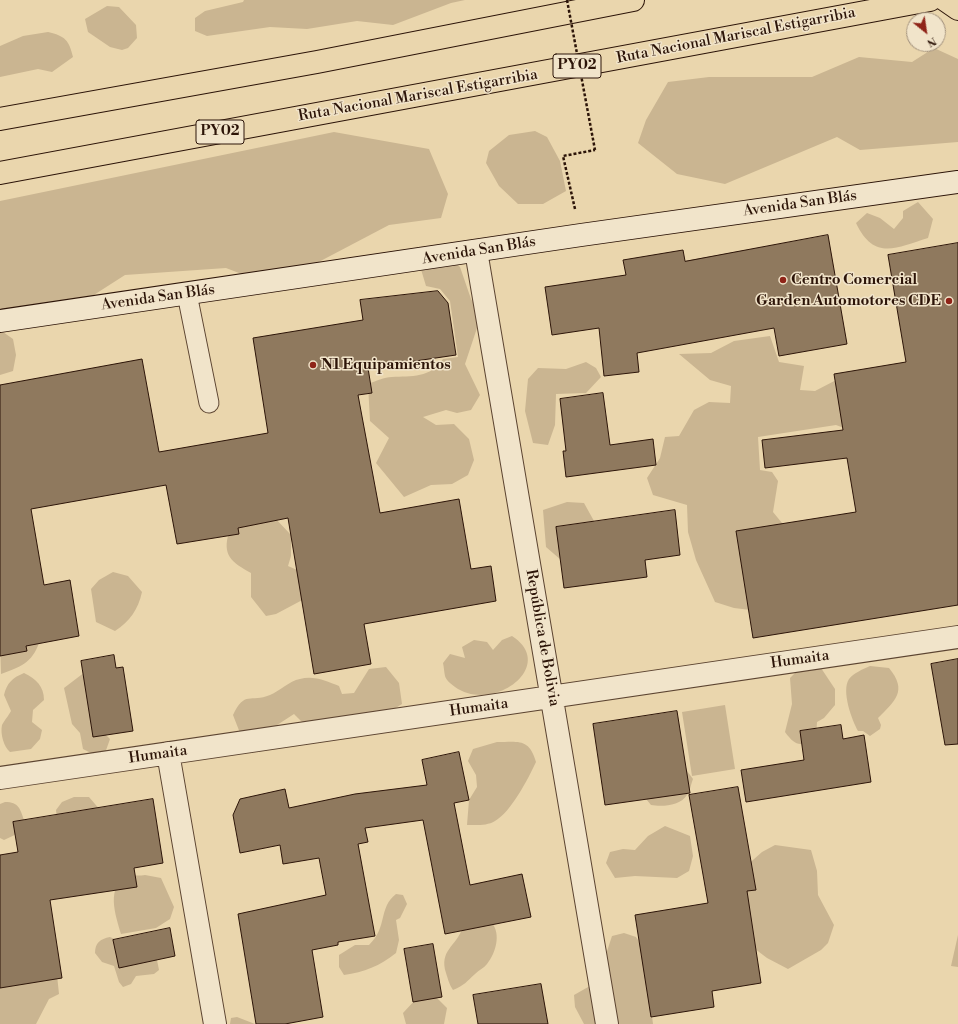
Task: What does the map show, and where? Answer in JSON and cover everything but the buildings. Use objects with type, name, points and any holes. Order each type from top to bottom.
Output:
[{"type":"highway","points":[[0,119],[317,62],[633,0]]},
{"type":"highway","name":"Ruta Nacional Mariscal Estigarribia","points":[[0,173],[930,0]]},
{"type":"highway","points":[[945,0],[958,9]]},
{"type":"street","name":"Avenida San Blás","points":[[0,321],[581,235],[958,182]]},
{"type":"street","name":"República de Bolivia","points":[[476,251],[607,1024]]},
{"type":"street","name":"Humaita","points":[[0,778],[958,637]]},
{"type":"street","points":[[168,753],[216,1024]]},
{"type":"lane","points":[[187,294],[209,403]]},
{"type":"path","points":[[567,0],[595,150],[563,156],[581,235]]},
{"type":"shaded area","points":[[244,0],[465,0],[451,3],[393,25],[357,21],[307,29],[270,27],[207,36],[195,31],[195,18],[205,11],[243,2]]},
{"type":"shaded area","points":[[107,6],[119,7],[136,25],[137,38],[128,48],[122,50],[110,47],[88,32],[85,19]]},
{"type":"shaded area","points":[[48,32],[59,35],[68,43],[73,57],[52,72],[38,69],[0,77],[0,46],[23,36]]},
{"type":"shaded area","points":[[928,52],[943,52],[958,59],[958,142],[860,150],[837,137],[725,184],[677,174],[638,143],[646,120],[668,82],[709,77],[812,77],[859,57],[912,62]]},
{"type":"shaded area","points":[[535,131],[547,137],[560,161],[566,191],[543,204],[518,204],[499,186],[486,163],[489,151],[509,135]]},
{"type":"shaded area","points":[[334,132],[429,149],[448,194],[441,218],[389,225],[273,286],[226,268],[125,275],[61,316],[34,322],[0,308],[0,201]]},
{"type":"shaded area","points":[[918,202],[933,219],[928,238],[896,248],[878,247],[870,243],[856,223],[867,213],[880,218],[894,229],[903,218],[903,211]]},
{"type":"shaded area","points":[[442,250],[460,267],[471,299],[481,316],[465,364],[480,395],[471,410],[457,413],[446,410],[423,417],[436,425],[454,424],[469,439],[474,460],[468,475],[452,484],[431,485],[404,497],[376,463],[389,438],[370,421],[368,384],[380,379],[413,376],[427,373],[433,370],[443,359],[458,357],[450,301],[440,289],[426,286],[420,266]]},
{"type":"shaded area","points":[[3,332],[13,339],[16,355],[13,371],[0,375],[0,333]]},
{"type":"shaded area","points":[[770,336],[779,362],[804,366],[800,390],[815,391],[842,377],[852,431],[836,425],[758,437],[760,470],[772,472],[778,481],[773,512],[791,534],[759,611],[734,608],[715,602],[696,560],[688,532],[687,505],[653,495],[647,478],[660,458],[665,437],[679,436],[694,410],[709,402],[730,403],[731,386],[710,380],[679,354],[711,353],[734,341]]},
{"type":"shaded area","points":[[586,362],[596,368],[601,377],[586,393],[556,394],[555,425],[548,445],[533,443],[525,411],[528,379],[538,368],[566,369]]},
{"type":"shaded area","points":[[567,502],[584,503],[594,521],[598,544],[561,560],[546,547],[543,510]]},
{"type":"shaded area","points":[[274,517],[291,535],[291,556],[288,566],[304,573],[308,597],[276,614],[266,616],[251,597],[251,573],[238,565],[230,557],[227,547],[227,540],[229,532],[249,520]]},
{"type":"shaded area","points":[[113,572],[128,576],[142,592],[136,610],[125,623],[115,631],[96,622],[91,589],[99,580]]},
{"type":"shaded area","points":[[512,636],[524,648],[528,660],[524,672],[515,683],[502,691],[486,695],[470,694],[455,687],[446,679],[443,663],[450,654],[465,658],[462,647],[474,640],[487,642],[493,650],[502,640]]},
{"type":"shaded area","points":[[0,639],[39,643],[29,660],[14,669],[1,674]]},
{"type":"shaded area","points":[[870,666],[889,668],[898,683],[898,689],[894,701],[878,718],[881,725],[880,729],[870,736],[863,731],[858,731],[850,713],[846,691],[849,679],[859,671]]},
{"type":"shaded area","points":[[386,667],[399,683],[402,704],[386,714],[322,730],[301,721],[294,714],[274,727],[240,733],[233,715],[241,702],[248,699],[270,695],[296,680],[305,678],[320,679],[330,682],[339,686],[342,694],[354,693],[369,669]]},
{"type":"shaded area","points":[[802,668],[821,668],[835,689],[835,705],[824,718],[817,722],[816,737],[806,743],[799,744],[792,741],[785,732],[792,704],[790,678]]},
{"type":"shaded area","points":[[85,672],[99,728],[110,739],[104,756],[95,755],[83,749],[80,733],[72,724],[64,688]]},
{"type":"shaded area","points":[[24,673],[36,680],[43,691],[44,700],[33,710],[32,722],[42,730],[40,739],[31,749],[10,752],[4,744],[2,736],[2,725],[11,711],[4,695],[11,681]]},
{"type":"shaded area","points":[[725,705],[735,769],[692,776],[682,712]]},
{"type":"shaded area","points":[[497,742],[517,742],[526,745],[533,754],[536,762],[513,803],[501,817],[489,824],[467,825],[469,800],[477,787],[476,775],[468,761],[473,749]]},
{"type":"shaded area","points":[[679,760],[693,779],[688,793],[684,799],[675,804],[665,806],[651,805],[642,794]]},
{"type":"shaded area","points":[[74,797],[89,797],[101,811],[57,819],[56,810],[62,802]]},
{"type":"shaded area","points":[[10,802],[16,805],[20,809],[24,820],[19,833],[4,840],[0,838],[0,804]]},
{"type":"shaded area","points":[[665,826],[690,836],[693,856],[689,871],[677,878],[635,876],[615,878],[606,863],[610,852],[623,849],[635,850],[648,836]]},
{"type":"shaded area","points":[[775,845],[811,850],[817,871],[818,895],[834,925],[828,943],[821,950],[788,969],[767,958],[746,942],[745,867],[762,852]]},
{"type":"shaded area","points":[[145,875],[161,878],[174,907],[170,919],[156,928],[121,934],[114,902],[114,894],[117,886],[122,880],[130,876]]},
{"type":"shaded area","points":[[396,894],[403,895],[407,904],[400,918],[396,920],[399,940],[396,953],[384,962],[372,968],[344,975],[339,967],[339,955],[355,945],[369,945],[379,931],[390,899]]},
{"type":"shaded area","points":[[492,923],[495,927],[497,938],[495,949],[490,960],[465,983],[453,990],[444,965],[446,954],[463,927]]},
{"type":"shaded area","points":[[624,933],[636,937],[643,948],[653,1024],[584,1024],[575,1007],[574,995],[597,982],[612,936]]},
{"type":"shaded area","points":[[958,935],[958,967],[951,966]]},
{"type":"shaded area","points":[[110,937],[150,955],[157,960],[159,970],[154,974],[136,976],[131,984],[123,987],[119,982],[114,966],[102,962],[95,953],[97,944],[103,939]]},
{"type":"shaded area","points":[[0,973],[57,975],[59,994],[49,999],[36,1024],[0,1024]]},
{"type":"shaded area","points":[[435,996],[447,1008],[444,1024],[406,1024],[403,1013],[416,999]]},
{"type":"shaded area","points":[[237,1017],[255,1024],[230,1024],[231,1018]]},
{"type":"place","name":"Centro Comercial","points":[[783,280]]},
{"type":"place","name":"Garden Automotores CDE","points":[[949,301]]},
{"type":"place","name":"N1 Equipamientos","points":[[313,365]]}]
